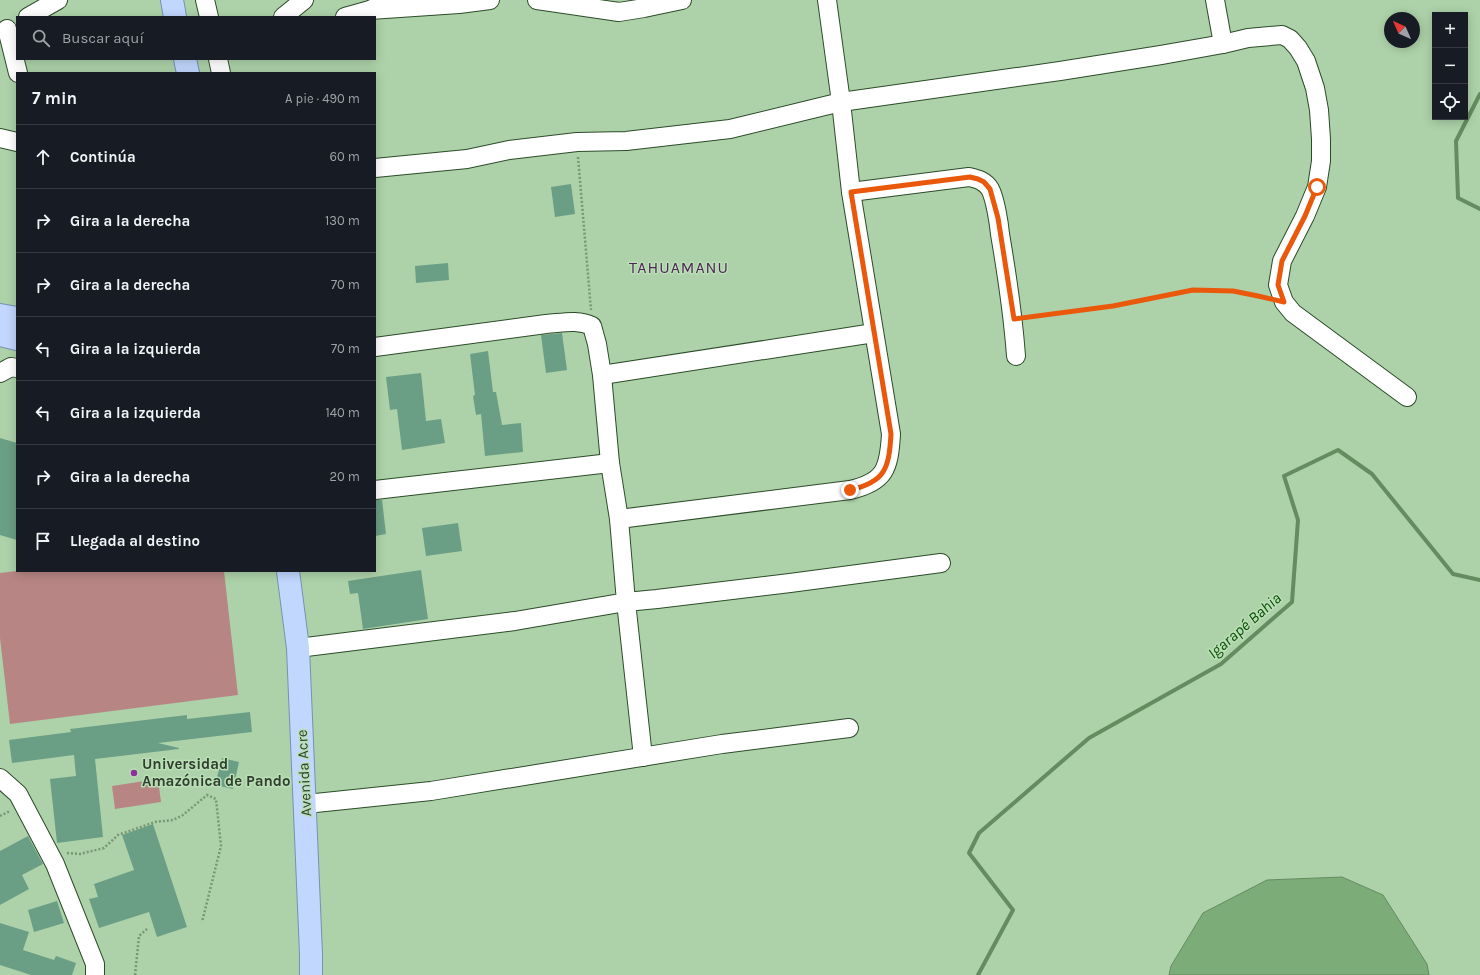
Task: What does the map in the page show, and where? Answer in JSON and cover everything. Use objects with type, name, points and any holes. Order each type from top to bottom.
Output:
[{"type":"main road","points":[[172,0],[175,16]]},
{"type":"main road","points":[[0,315],[16,318]]},
{"type":"main road","points":[[0,335],[16,339]]},
{"type":"main road","name":"Avenida Acre","points":[[288,572],[298,648],[306,804],[311,975]]},
{"type":"street","points":[[30,16],[58,0]]},
{"type":"street","points":[[205,0],[209,16]]},
{"type":"street","points":[[284,16],[304,0]]},
{"type":"street","points":[[349,16],[370,10],[392,0]]},
{"type":"street","points":[[370,10],[459,4],[490,0]]},
{"type":"street","points":[[537,0],[619,12],[682,0]]},
{"type":"street","points":[[619,519],[830,493],[866,486],[874,482],[887,466],[890,454],[891,434],[851,192],[841,102],[826,0]]},
{"type":"street","points":[[1215,0],[1223,44]]},
{"type":"street","points":[[8,27],[18,72]]},
{"type":"street","points":[[376,168],[467,159],[509,150],[577,142],[626,141],[730,129],[841,102],[1060,71],[1223,44],[1248,38],[1282,35],[1290,39],[1306,60],[1315,88],[1319,110],[1322,162],[1317,187],[1305,216],[1282,261],[1278,285],[1284,302],[1293,313],[1407,397]]},
{"type":"street","points":[[218,60],[221,72]]},
{"type":"street","points":[[0,138],[16,142]]},
{"type":"street","points":[[851,192],[970,177],[984,182],[990,189],[998,218],[1014,319],[1016,356]]},
{"type":"street","points":[[376,347],[575,321],[585,322],[592,326],[597,344],[602,375],[610,462],[619,519],[642,757]]},
{"type":"street","points":[[602,375],[874,333]]},
{"type":"street","points":[[0,373],[11,366],[16,368]]},
{"type":"street","points":[[376,490],[610,462]]},
{"type":"street","points":[[298,648],[515,620],[626,602],[657,600],[941,563]]},
{"type":"street","points":[[306,804],[431,791],[722,744],[849,728]]},
{"type":"street","points":[[0,778],[18,794],[55,864],[95,964],[95,975]]},
{"type":"path","points":[[577,142],[592,326]]},
{"type":"path","points":[[1014,319],[1113,306],[1193,290],[1233,291],[1284,302]]},
{"type":"path","points":[[49,852],[80,854],[104,848],[118,835],[155,822],[173,820],[184,816],[207,795],[216,799],[221,846],[202,922]]},
{"type":"path","points":[[135,975],[139,936],[147,929]]},
{"type":"shaded area","points":[[16,571],[224,572],[238,695],[10,724],[0,638],[0,573]]},
{"type":"shaded area","points":[[158,779],[161,802],[115,809],[112,786]]},
{"type":"shaded area","points":[[1342,877],[1383,895],[1427,964],[1429,975],[1169,975],[1171,966],[1203,913],[1267,880]]},
{"type":"building","points":[[571,184],[575,214],[555,217],[551,187]]},
{"type":"building","points":[[448,263],[449,280],[416,283],[415,266]]},
{"type":"building","points":[[562,333],[567,370],[546,373],[541,335]]},
{"type":"building","points":[[488,351],[493,392],[496,392],[502,425],[521,423],[523,452],[485,456],[481,414],[476,415],[473,396],[475,395],[470,354]]},
{"type":"building","points":[[421,373],[426,421],[441,419],[445,443],[402,450],[397,409],[390,410],[386,377]]},
{"type":"building","points":[[0,438],[16,443],[16,540],[0,535]]},
{"type":"building","points":[[376,500],[382,500],[386,534],[376,536]]},
{"type":"building","points":[[458,523],[462,551],[426,556],[422,528]]},
{"type":"building","points":[[421,570],[428,619],[363,629],[358,593],[350,594],[348,581]]},
{"type":"building","points":[[250,712],[252,732],[158,743],[179,749],[95,759],[103,837],[57,843],[50,779],[76,776],[74,755],[12,763],[9,740],[71,732],[70,729],[187,715],[187,719]]},
{"type":"building","points":[[222,758],[239,762],[233,789],[215,785]]},
{"type":"building","points":[[153,824],[187,927],[157,937],[149,912],[99,928],[89,899],[98,897],[94,884],[134,870],[122,835]]},
{"type":"building","points":[[28,836],[43,864],[22,875],[29,889],[0,905],[0,851]]},
{"type":"building","points":[[57,901],[64,923],[34,932],[28,910]]},
{"type":"building","points":[[0,923],[29,932],[23,950],[54,960],[56,956],[76,963],[72,975],[31,975],[0,965]]},
{"type":"waterway","name":"Igarapé Bahia","points":[[1480,94],[1456,141],[1458,198],[1480,209]]},
{"type":"waterway","name":"Igarapé Bahia","points":[[978,975],[1013,910],[969,853],[979,833],[1089,738],[1221,664],[1292,602],[1298,520],[1284,476],[1338,450],[1372,474],[1453,574],[1480,580]]},
{"type":"place","name":"Universidad Amazónica de Pando","points":[[134,773]]},
{"type":"district","name":"TAHUAMANU","points":[[679,267]]},
{"type":"route","points":[[850,490],[866,486],[874,482],[887,466],[890,454],[891,434],[851,192],[970,177],[984,182],[990,189],[998,218],[1014,319],[1113,306],[1193,290],[1233,291],[1284,302],[1278,285],[1282,261],[1305,216],[1317,187]]}]
